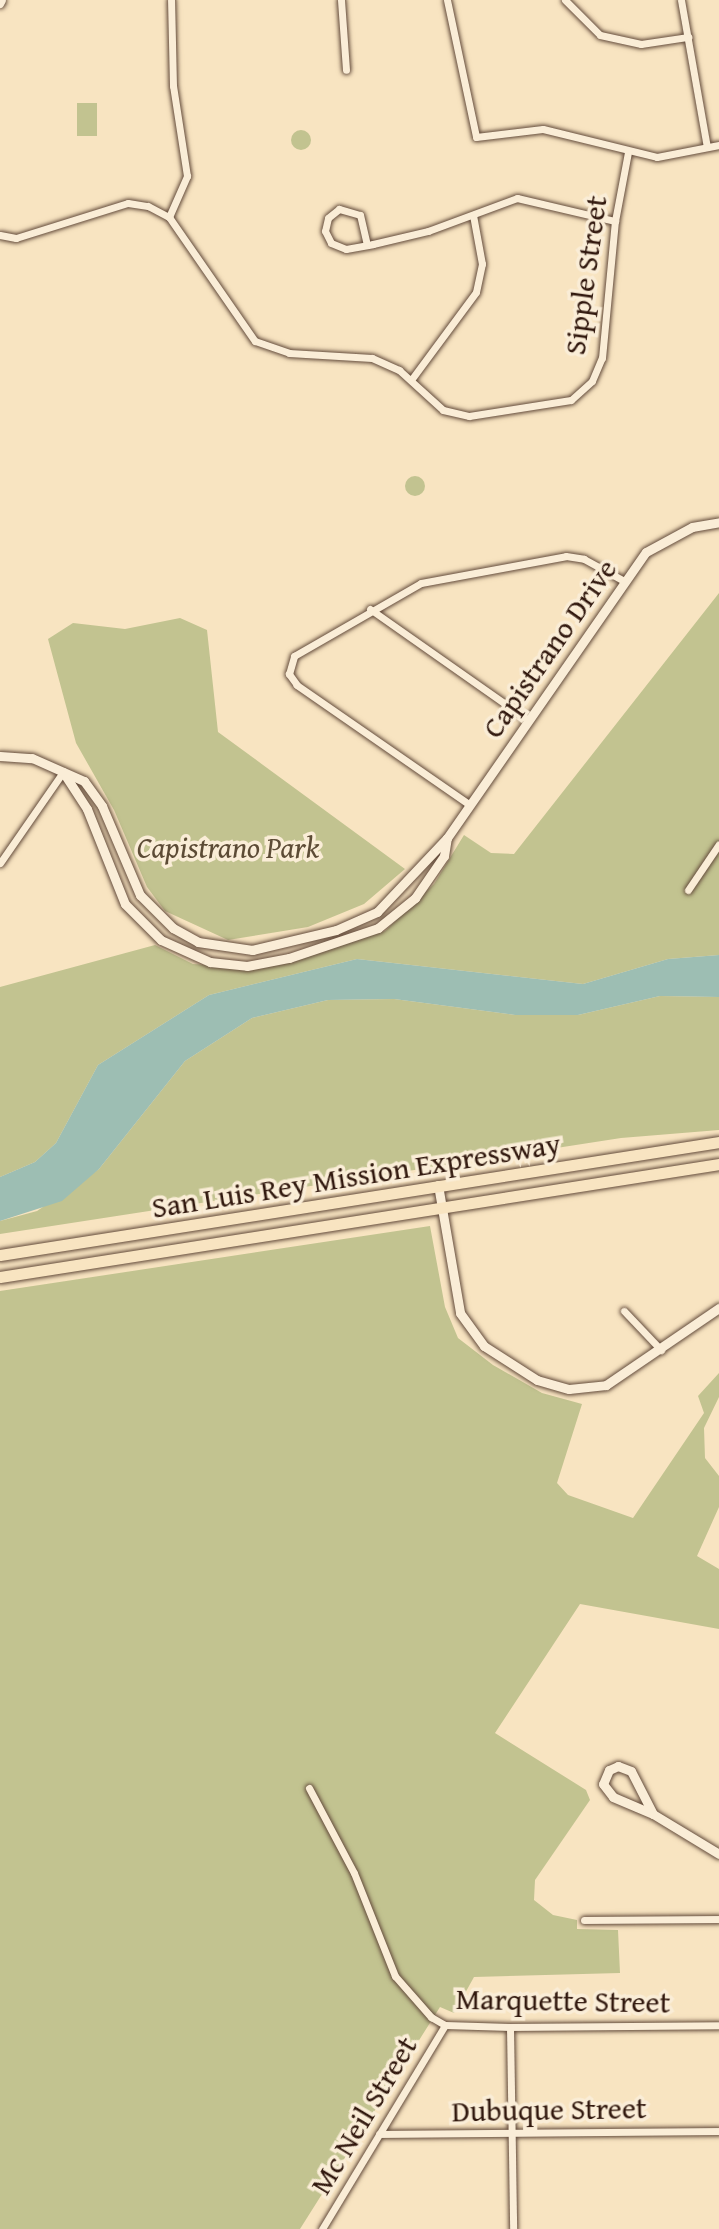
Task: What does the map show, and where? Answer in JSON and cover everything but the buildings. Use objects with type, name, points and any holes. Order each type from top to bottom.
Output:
[{"type":"highway","name":"San Luis Rey Mission Expressway","points":[[0,1255],[719,1142]]},
{"type":"highway","name":"San Luis Rey Mission Expressway","points":[[0,1277],[719,1164]]},
{"type":"street","points":[[0,235],[16,238],[128,203],[169,217],[187,176],[173,86],[171,0]]},
{"type":"street","points":[[341,0],[346,70]]},
{"type":"street","points":[[447,0],[476,137],[543,129],[657,157],[719,145]]},
{"type":"street","points":[[565,0],[600,35],[641,44],[688,37]]},
{"type":"street","points":[[681,0],[707,147]]},
{"type":"street","name":"Sipple Street","points":[[169,217],[255,341],[289,353],[372,358],[411,380],[443,410],[469,416],[571,400],[582,392],[602,358],[615,221],[628,152]]},
{"type":"street","points":[[367,245],[360,215],[339,209],[328,218],[325,231],[331,243],[346,249],[367,245],[473,215],[517,198],[615,221]]},
{"type":"street","points":[[411,380],[476,292],[482,264],[473,215]]},
{"type":"street","name":"Capistrano Drive","points":[[1,753],[32,758],[84,781],[94,793],[131,877],[159,916],[198,942],[252,950],[293,942],[377,912],[447,838],[624,581],[662,540],[719,522]]},
{"type":"street","points":[[470,805],[297,685],[289,674],[294,656],[370,609],[421,583],[549,556],[584,559],[624,581]]},
{"type":"street","points":[[370,609],[528,720]]},
{"type":"street","points":[[0,863],[63,772]]},
{"type":"street","name":"Capistrano Drive","points":[[63,772],[87,809],[125,904],[161,940],[210,962],[247,966],[289,958],[378,928],[415,898],[444,856],[447,838]]},
{"type":"street","points":[[688,890],[719,844]]},
{"type":"street","points":[[438,1185],[460,1313],[484,1346],[509,1364],[555,1387],[583,1390],[620,1379],[719,1308]]},
{"type":"street","points":[[624,1311],[661,1350]]},
{"type":"street","points":[[653,1814],[631,1771],[618,1766],[609,1770],[603,1784],[607,1793],[653,1814],[719,1854]]},
{"type":"street","name":"Marquette Street","points":[[309,1788],[354,1873],[395,1976],[417,2006],[445,2025],[719,2025]]},
{"type":"street","points":[[584,1920],[719,1919]]},
{"type":"street","name":"Mc Neil Street","points":[[322,2229],[445,2025]]},
{"type":"street","points":[[510,2027],[513,2229]]},
{"type":"street","name":"Dubuque Street","points":[[379,2134],[719,2131]]},
{"type":"green space","points":[[77,103],[97,103],[97,136],[77,136]]},
{"type":"green space","points":[[301,130],[308,133],[311,140],[308,147],[301,150],[294,147],[291,140],[294,133]]},
{"type":"green space","points":[[415,476],[422,479],[425,486],[422,493],[415,496],[408,493],[405,486],[408,479]]},
{"type":"green space","points":[[719,593],[719,955],[668,959],[583,984],[357,959],[209,995],[98,1065],[56,1143],[35,1162],[0,1177],[0,987],[155,945],[193,964],[257,968],[385,931],[434,884],[464,835],[491,853],[514,854]]},
{"type":"green space","name":"Capistrano Park","points":[[180,618],[207,630],[218,732],[405,869],[364,904],[308,927],[228,940],[165,911],[147,887],[114,810],[76,743],[48,639],[73,623],[125,629]]},
{"type":"green space","points":[[660,996],[719,997],[719,1130],[621,1138],[0,1234],[0,1221],[37,1211],[99,1169],[185,1061],[252,1018],[328,1000],[394,999],[515,1015],[578,1015]]},
{"type":"green space","points":[[430,1226],[445,1307],[458,1338],[493,1365],[542,1393],[582,1404],[557,1483],[568,1495],[633,1518],[704,1413],[698,1396],[719,1373],[719,1397],[704,1428],[705,1458],[719,1476],[719,1507],[697,1556],[719,1569],[719,1629],[580,1604],[495,1733],[586,1790],[590,1800],[535,1880],[534,1900],[553,1915],[577,1920],[577,1929],[618,1930],[620,1973],[474,1977],[454,2013],[440,2007],[300,2229],[0,2229],[0,1291]]},
{"type":"water","points":[[719,955],[719,997],[660,996],[578,1015],[515,1015],[394,999],[328,1000],[252,1018],[185,1061],[99,1169],[62,1201],[0,1221],[0,1177],[35,1162],[56,1143],[98,1065],[209,995],[357,959],[583,984],[668,959]]}]
